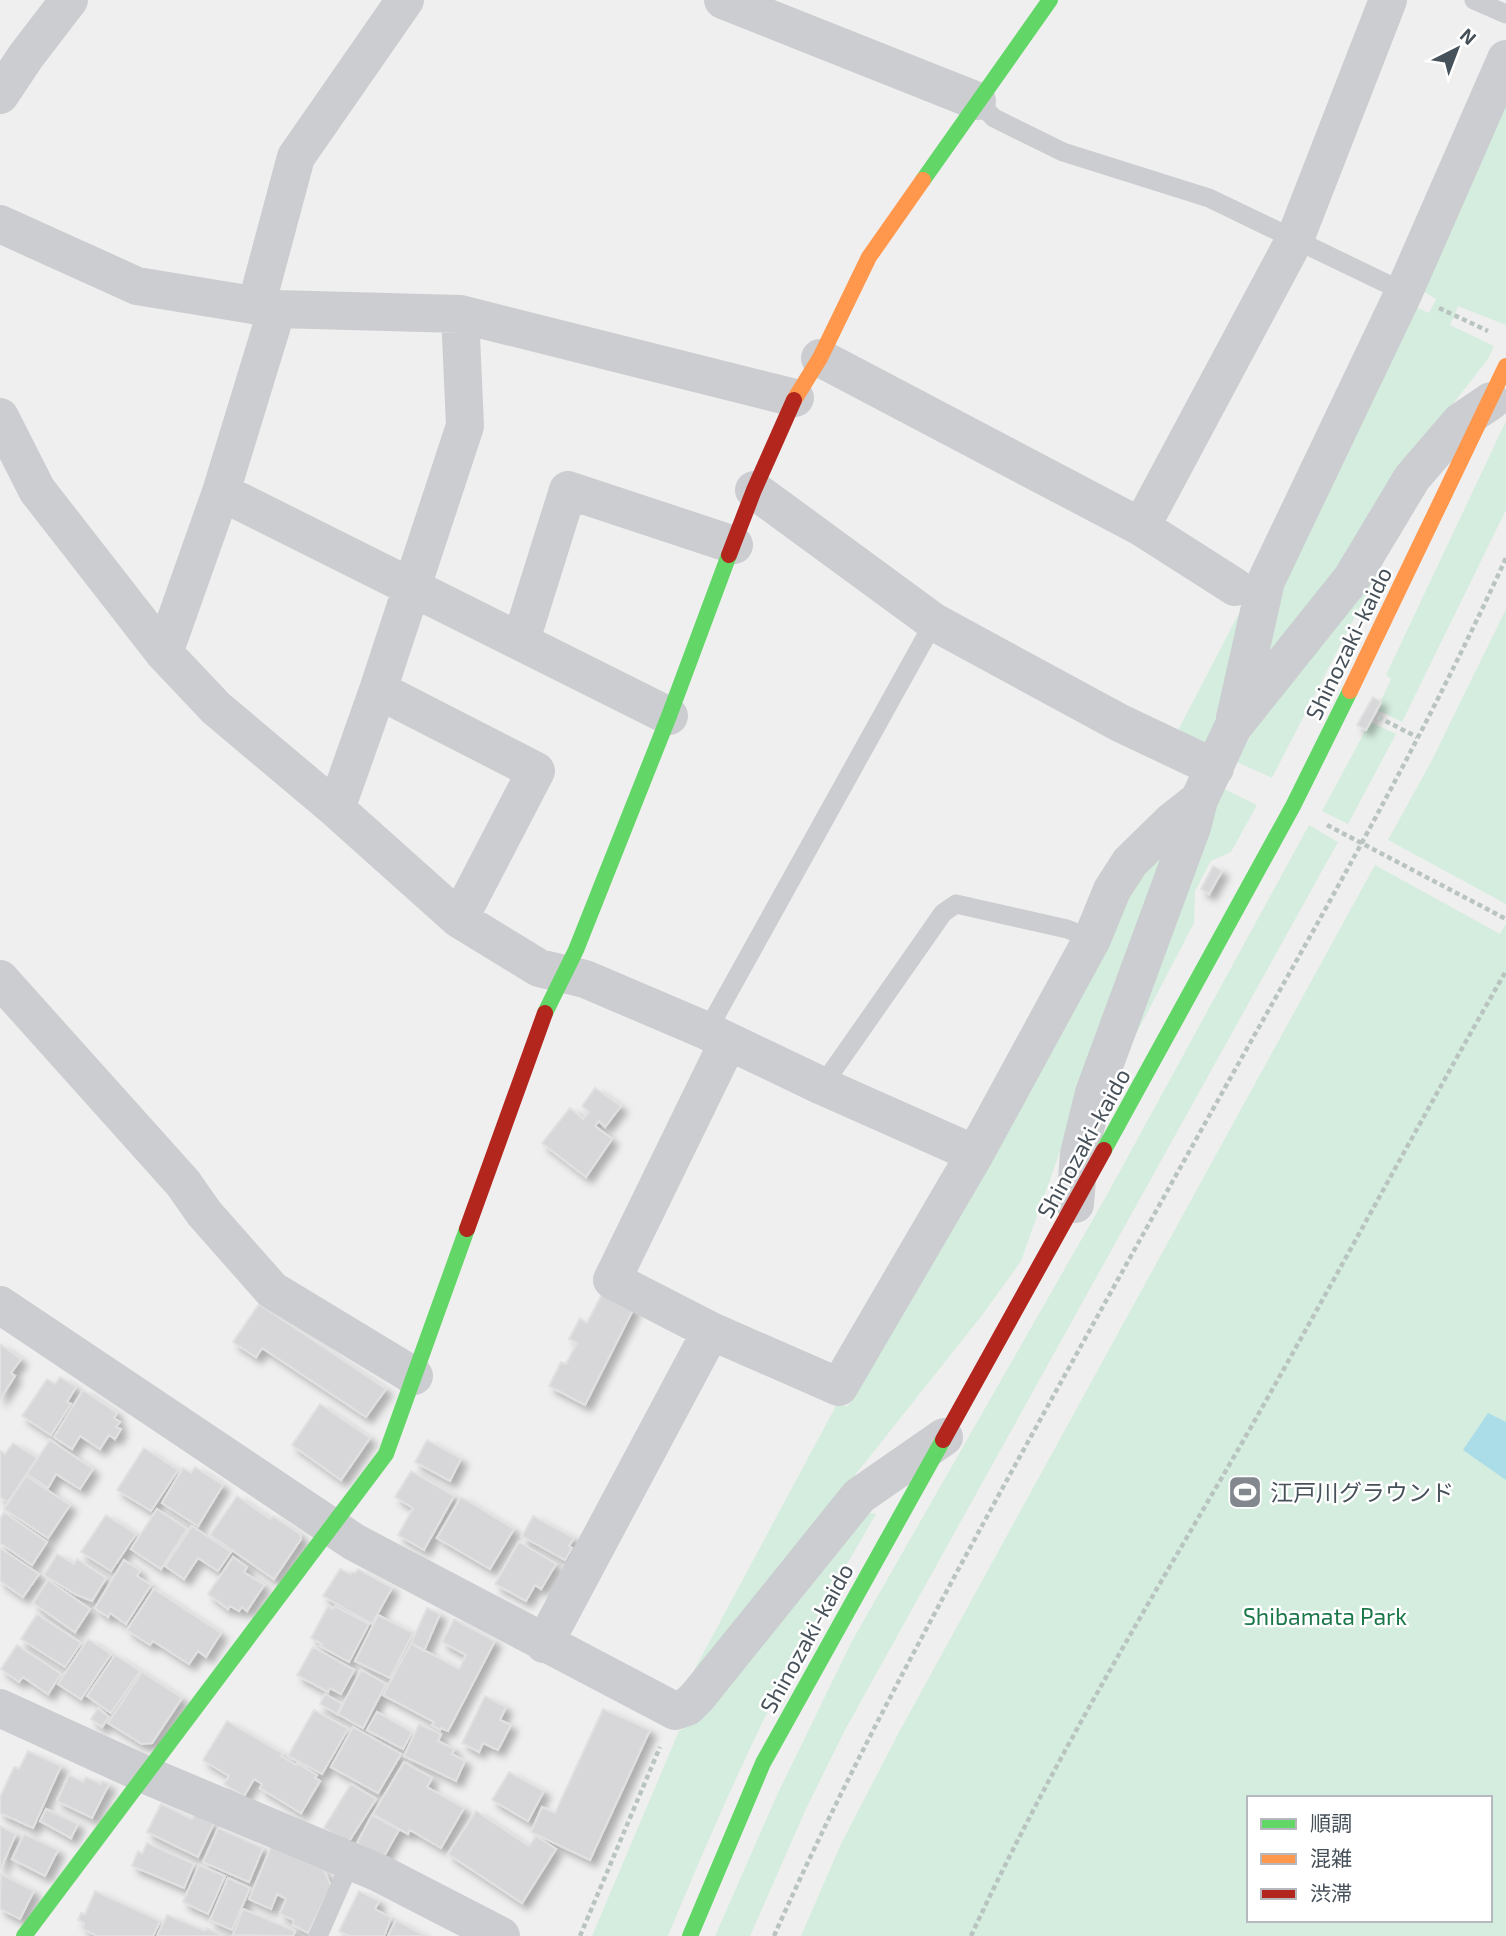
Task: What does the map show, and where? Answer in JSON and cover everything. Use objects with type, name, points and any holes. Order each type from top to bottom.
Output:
[{"type":"street","points":[[0,95],[69,0]]},
{"type":"street","points":[[164,653],[221,492],[267,307],[296,157],[405,0]]},
{"type":"street","points":[[723,0],[977,102]]},
{"type":"street","points":[[24,1936],[334,1527],[386,1454],[546,1011],[564,975],[668,716],[754,490],[796,398],[820,358],[869,257],[1050,0]]},
{"type":"street","points":[[1141,527],[1295,239],[1388,0]]},
{"type":"street","points":[[1076,1204],[1079,1154],[1094,1093],[1207,784],[1233,727],[1266,581],[1418,299],[1506,59]]},
{"type":"street","points":[[0,224],[137,286],[267,307],[460,314],[796,398]]},
{"type":"street","points":[[336,809],[465,426],[460,314]]},
{"type":"street","points":[[820,358],[1141,527],[1235,587]]},
{"type":"street","name":"Shinozaki-kaido","points":[[690,1936],[763,1763],[1076,1204],[1293,806],[1401,588],[1506,366]]},
{"type":"street","points":[[1233,727],[1352,578],[1412,478],[1460,422],[1491,401]]},
{"type":"street","points":[[0,417],[10,460],[37,490],[164,653],[216,708],[336,809],[459,919],[539,968],[585,979],[975,1154]]},
{"type":"street","points":[[521,640],[568,490],[734,545]]},
{"type":"street","points":[[754,490],[934,622],[1120,723],[1207,784]]},
{"type":"street","points":[[221,492],[668,716]]},
{"type":"street","points":[[378,690],[536,771],[459,919]]},
{"type":"street","points":[[718,1037],[612,1280],[711,1331],[839,1387],[975,1154],[1092,939],[1112,890],[1130,862],[1207,784]]},
{"type":"street","points":[[0,979],[183,1184],[204,1213],[272,1290],[414,1376]]},
{"type":"street","points":[[0,1305],[354,1542],[675,1711],[687,1707],[859,1496],[944,1437]]},
{"type":"street","points":[[544,1644],[711,1331]]},
{"type":"street","points":[[0,1708],[146,1775],[379,1873],[501,1936]]},
{"type":"lane","points":[[1474,0],[1506,14]]},
{"type":"lane","points":[[977,102],[994,118],[1063,152],[1209,198],[1418,299]]},
{"type":"lane","points":[[718,1037],[934,622]]},
{"type":"lane","points":[[822,1086],[943,913],[956,904],[1067,929],[1092,939]]},
{"type":"lane","points":[[318,1936],[351,1861]]},
{"type":"path","points":[[1418,299],[1499,336]]},
{"type":"path","points":[[774,1936],[813,1848],[952,1581],[1090,1328],[1362,844],[1479,617],[1506,558]]},
{"type":"path","points":[[1368,712],[1417,737]]},
{"type":"path","points":[[1342,833],[1506,919]]},
{"type":"path","points":[[971,1936],[994,1886],[1122,1648],[1236,1452],[1506,971]]},
{"type":"path","points":[[580,1936],[662,1743]]},
{"type":"green space","points":[[1506,91],[1506,325],[1458,306],[1450,325],[1494,346],[1488,359],[1417,450],[1342,571],[1253,684],[1274,597],[1411,305],[1429,313],[1436,299],[1419,289]]},
{"type":"green space","points":[[1506,421],[1506,510],[1402,722],[1377,710],[1391,679],[1386,675]]},
{"type":"green space","points":[[1421,488],[1272,778],[1237,762],[1272,694]]},
{"type":"green space","points":[[1248,596],[1213,740],[1200,748],[1175,736]]},
{"type":"green space","points":[[1506,609],[1506,904],[1388,840],[1432,760]]},
{"type":"green space","points":[[1370,722],[1396,734],[1348,824],[1322,811]]},
{"type":"green space","points":[[1222,788],[1257,805],[1231,852],[1211,861],[1195,891],[1194,923],[1109,1086]]},
{"type":"green space","points":[[1309,825],[1338,842],[845,1730],[806,1809],[750,1936],[715,1936],[777,1795],[852,1641],[1108,1193]]},
{"type":"green space","points":[[1180,827],[1021,1261],[983,1314],[682,1693],[838,1402],[847,1407],[1102,943],[1117,907]]},
{"type":"green space","name":"Shibamata Park","points":[[1375,865],[1500,934],[1506,924],[1506,1936],[801,1936],[841,1844],[898,1734]]},
{"type":"green space","points":[[865,1512],[876,1514],[818,1615],[771,1705],[668,1936],[592,1936],[679,1731],[692,1723]]},
{"type":"water","points":[[1488,1413],[1506,1422],[1506,1480],[1463,1450]]},
{"type":"building","points":[[1373,697],[1381,702],[1366,730],[1357,725]]},
{"type":"building","points":[[1213,866],[1222,871],[1209,894],[1201,889]]},
{"type":"building","points":[[595,1088],[621,1106],[605,1127],[599,1121],[595,1126],[612,1139],[586,1177],[542,1143],[570,1108],[583,1119],[589,1112],[582,1106]]},
{"type":"building","points":[[603,1292],[634,1308],[585,1405],[549,1386],[561,1362],[566,1364],[577,1343],[569,1339],[580,1318],[587,1323]]},
{"type":"building","points":[[259,1304],[386,1389],[366,1417],[262,1348],[256,1357],[233,1342]]},
{"type":"building","points":[[0,1344],[21,1359],[11,1373],[15,1376],[0,1399]]},
{"type":"building","points":[[60,1377],[76,1387],[67,1402],[71,1404],[51,1435],[22,1416],[47,1379],[55,1384]]},
{"type":"building","points":[[83,1390],[117,1413],[114,1418],[120,1422],[116,1427],[121,1429],[115,1439],[109,1435],[100,1449],[80,1436],[72,1449],[54,1437]]},
{"type":"building","points":[[320,1404],[370,1438],[341,1480],[292,1445]]},
{"type":"building","points":[[50,1440],[93,1469],[80,1489],[56,1474],[48,1488],[27,1474]]},
{"type":"building","points":[[427,1440],[461,1459],[450,1481],[415,1462]]},
{"type":"building","points":[[13,1443],[37,1458],[8,1502],[0,1497],[0,1453],[1,1451],[5,1454]]},
{"type":"building","points":[[144,1448],[178,1470],[151,1511],[117,1490]]},
{"type":"building","points":[[195,1467],[223,1485],[198,1526],[162,1503],[183,1468],[191,1473]]},
{"type":"building","points":[[411,1471],[454,1496],[424,1550],[398,1535],[413,1508],[395,1497]]},
{"type":"building","points":[[26,1476],[70,1505],[48,1538],[4,1509]]},
{"type":"building","points":[[237,1496],[270,1519],[273,1516],[300,1534],[301,1539],[274,1579],[210,1535]]},
{"type":"building","points":[[461,1497],[514,1529],[490,1569],[437,1538]]},
{"type":"building","points":[[157,1509],[187,1529],[161,1569],[131,1549]]},
{"type":"building","points":[[4,1512],[47,1542],[32,1565],[0,1543],[0,1519]]},
{"type":"building","points":[[106,1515],[136,1534],[111,1571],[81,1552]]},
{"type":"building","points":[[533,1516],[574,1538],[565,1560],[522,1536]]},
{"type":"building","points":[[192,1526],[231,1552],[218,1571],[198,1558],[184,1579],[165,1566]]},
{"type":"building","points":[[519,1542],[556,1564],[541,1589],[535,1585],[526,1601],[495,1584]]},
{"type":"building","points":[[0,1548],[39,1574],[23,1597],[0,1581]]},
{"type":"building","points":[[57,1554],[74,1564],[77,1559],[106,1578],[92,1601],[44,1575]]},
{"type":"building","points":[[233,1557],[247,1567],[244,1572],[264,1585],[247,1611],[242,1607],[239,1611],[230,1606],[228,1609],[208,1594]]},
{"type":"building","points":[[124,1560],[140,1571],[137,1576],[151,1585],[126,1624],[110,1613],[108,1617],[95,1608]]},
{"type":"building","points":[[340,1569],[350,1574],[358,1569],[392,1588],[372,1624],[323,1596]]},
{"type":"building","points":[[48,1580],[90,1609],[75,1632],[33,1603]]},
{"type":"building","points":[[154,1589],[221,1633],[206,1657],[198,1651],[189,1664],[153,1641],[150,1645],[127,1630]]},
{"type":"building","points":[[328,1606],[333,1609],[335,1606],[369,1624],[349,1662],[311,1638]]},
{"type":"building","points":[[427,1608],[440,1614],[424,1651],[411,1643]]},
{"type":"building","points":[[37,1614],[81,1643],[65,1667],[21,1639]]},
{"type":"building","points":[[378,1615],[413,1633],[390,1678],[355,1661]]},
{"type":"building","points":[[454,1619],[495,1641],[448,1731],[441,1728],[440,1730],[432,1725],[434,1722],[383,1695],[411,1643],[459,1669],[466,1655],[442,1642]]},
{"type":"building","points":[[88,1639],[111,1654],[81,1699],[58,1684]]},
{"type":"building","points":[[17,1645],[61,1674],[48,1694],[23,1677],[19,1682],[1,1669]]},
{"type":"building","points":[[313,1647],[354,1670],[341,1694],[330,1688],[328,1692],[297,1675]]},
{"type":"building","points":[[115,1655],[140,1671],[111,1713],[87,1696]]},
{"type":"building","points":[[361,1670],[386,1684],[363,1728],[338,1714]]},
{"type":"building","points":[[142,1672],[182,1698],[152,1743],[142,1744],[108,1723]]},
{"type":"building","points":[[325,1694],[342,1704],[337,1714],[320,1704]]},
{"type":"building","points":[[485,1696],[506,1707],[500,1720],[511,1725],[498,1750],[483,1743],[479,1752],[462,1743]]},
{"type":"building","points":[[98,1708],[109,1717],[102,1727],[91,1719]]},
{"type":"building","points":[[603,1709],[650,1730],[590,1860],[531,1832],[542,1807],[555,1813]]},
{"type":"building","points":[[314,1710],[348,1729],[322,1774],[288,1756]]},
{"type":"building","points":[[377,1712],[412,1732],[403,1749],[367,1730]]},
{"type":"building","points":[[227,1721],[283,1754],[281,1756],[296,1765],[297,1763],[317,1775],[315,1778],[320,1781],[301,1813],[260,1788],[262,1784],[254,1779],[244,1796],[224,1784],[229,1776],[203,1760]]},
{"type":"building","points":[[419,1724],[441,1734],[438,1741],[454,1749],[452,1754],[465,1761],[456,1781],[404,1756]]},
{"type":"building","points":[[353,1727],[401,1754],[378,1793],[331,1767]]},
{"type":"building","points":[[28,1751],[61,1766],[33,1828],[0,1813],[0,1797],[14,1767],[19,1769]]},
{"type":"building","points":[[404,1762],[432,1778],[427,1787],[464,1808],[441,1848],[410,1830],[408,1834],[373,1814]]},
{"type":"building","points":[[509,1772],[544,1791],[528,1821],[492,1800]]},
{"type":"building","points":[[69,1775],[83,1782],[86,1777],[101,1784],[102,1781],[109,1784],[92,1818],[57,1801]]},
{"type":"building","points":[[351,1784],[376,1799],[348,1843],[324,1828]]},
{"type":"building","points":[[161,1804],[192,1819],[195,1814],[214,1823],[198,1857],[147,1832]]},
{"type":"building","points":[[46,1809],[78,1824],[71,1838],[40,1821]]},
{"type":"building","points":[[476,1811],[529,1846],[536,1836],[556,1849],[522,1903],[448,1854]]},
{"type":"building","points":[[372,1815],[399,1830],[383,1858],[357,1843]]},
{"type":"building","points":[[0,1826],[16,1834],[0,1870]]},
{"type":"building","points":[[218,1828],[263,1848],[249,1882],[203,1862]]},
{"type":"building","points":[[24,1834],[58,1850],[45,1876],[12,1859]]},
{"type":"building","points":[[147,1843],[194,1864],[184,1888],[132,1866],[138,1851],[142,1854]]},
{"type":"building","points":[[271,1847],[324,1870],[331,1886],[308,1933],[293,1925],[294,1920],[280,1914],[286,1899],[277,1894],[271,1909],[249,1899]]},
{"type":"building","points":[[199,1865],[225,1876],[208,1914],[183,1902]]},
{"type":"building","points":[[1,1874],[34,1891],[20,1919],[0,1909]]},
{"type":"building","points":[[228,1878],[250,1888],[232,1930],[210,1920]]},
{"type":"building","points":[[95,1891],[160,1921],[153,1936],[97,1936],[83,1929],[84,1923],[78,1920],[81,1913],[85,1914]]},
{"type":"building","points":[[359,1891],[379,1901],[375,1909],[391,1918],[384,1936],[349,1936],[339,1931]]},
{"type":"building","points":[[243,1909],[295,1931],[293,1936],[233,1935]]},
{"type":"building","points":[[167,1915],[205,1931],[206,1928],[224,1936],[157,1936]]},
{"type":"building","points":[[396,1920],[425,1936],[388,1936]]},
{"type":"traffic: fast","points":[[923,180],[1050,0]]},
{"type":"traffic: fast","points":[[545,1013],[576,950],[669,716],[729,555]]},
{"type":"traffic: fast","points":[[1104,1150],[1293,806],[1350,691]]},
{"type":"traffic: fast","points":[[24,1936],[386,1454],[467,1229]]},
{"type":"traffic: fast","points":[[690,1936],[763,1763],[943,1440]]},
{"type":"traffic: slow","points":[[794,400],[820,358],[869,257],[923,180]]},
{"type":"traffic: slow","points":[[1350,691],[1506,366]]},
{"type":"traffic: jam","points":[[729,555],[794,400]]},
{"type":"traffic: jam","points":[[467,1229],[545,1013]]},
{"type":"traffic: jam","points":[[943,1440],[1104,1150]]},
{"type":"place","name":"江戸川グラウンド","points":[[1245,1492]]}]
